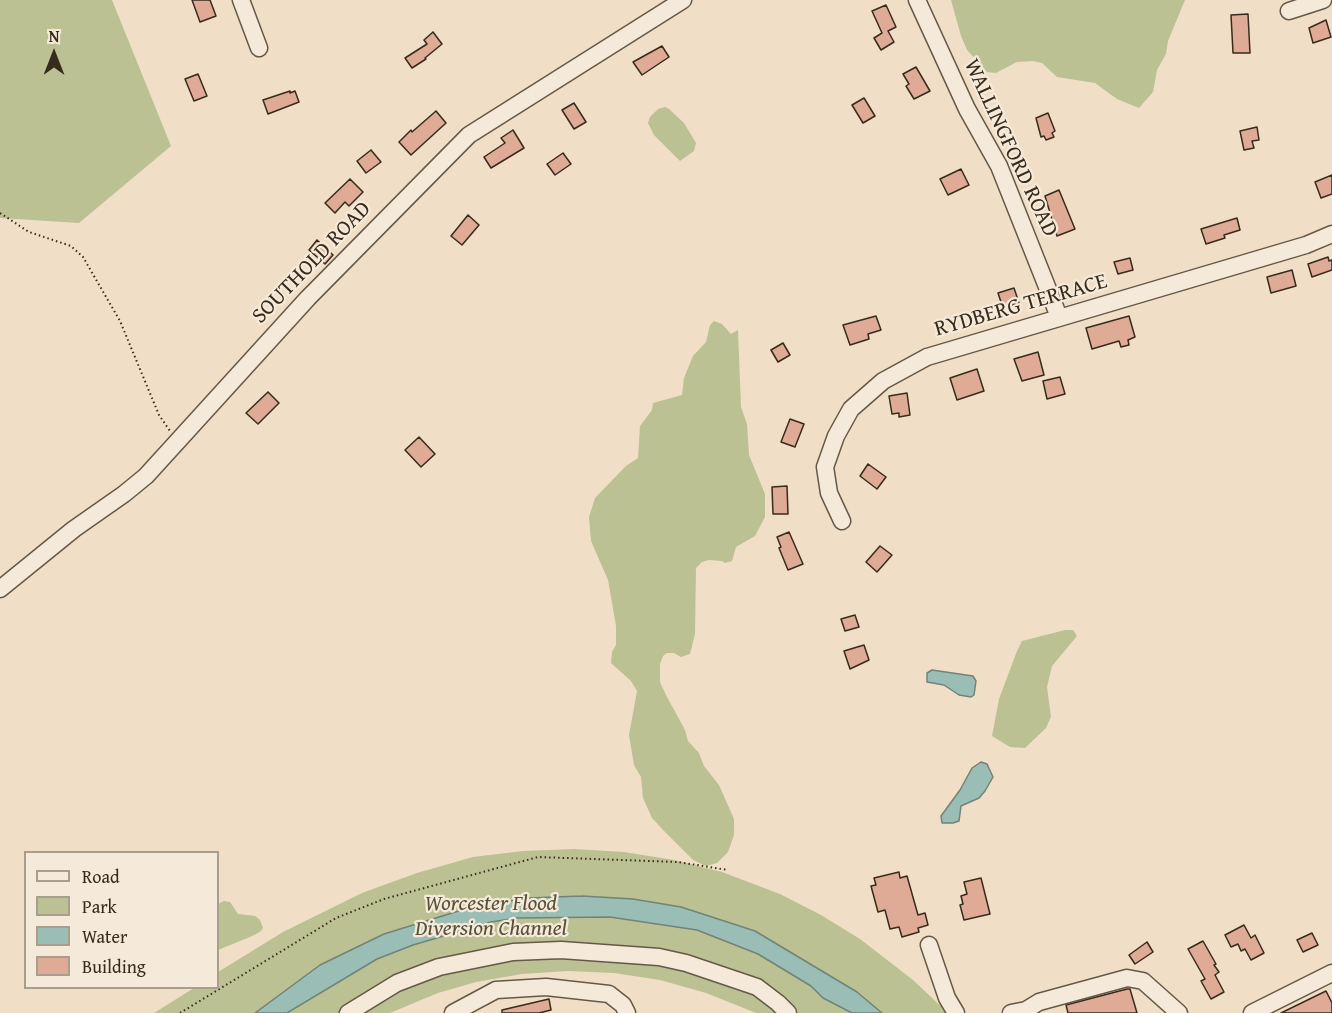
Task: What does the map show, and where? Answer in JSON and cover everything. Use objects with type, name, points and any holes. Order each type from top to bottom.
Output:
[{"type":"street","points":[[241,0],[259,48]]},
{"type":"street","name":"SOUTHOLD ROAD","points":[[0,589],[74,529],[124,495],[146,476],[308,298],[469,135],[683,0]]},
{"type":"street","name":"WALLINGFORD ROAD","points":[[917,0],[967,109],[999,166],[1059,317]]},
{"type":"street","points":[[1289,11],[1323,0]]},
{"type":"street","name":"RYDBERG TERRACE","points":[[842,521],[829,493],[825,467],[836,436],[851,409],[883,381],[927,357],[1306,245],[1332,234]]},
{"type":"street","points":[[929,945],[947,998],[956,1013]]},
{"type":"street","points":[[348,1013],[397,983],[439,967],[513,952],[561,950],[641,955],[686,963],[758,987],[788,1013]]},
{"type":"street","points":[[1252,1013],[1332,973]]},
{"type":"street","points":[[1011,1013],[1026,1010],[1039,1002],[1127,978],[1143,981],[1179,1013]]},
{"type":"street","points":[[453,1013],[495,990],[546,987],[609,994],[623,1005],[627,1013]]},
{"type":"path","points":[[0,213],[29,232],[71,246],[83,257],[120,321],[159,415],[178,442]]},
{"type":"path","points":[[180,1013],[336,918],[384,899],[538,857],[678,862],[728,870]]},
{"type":"green space","points":[[0,0],[112,0],[171,146],[79,223],[0,218]]},
{"type":"green space","points":[[951,0],[1185,0],[1168,41],[1166,54],[1157,70],[1153,92],[1139,108],[1117,99],[1095,83],[1057,77],[1042,63],[1017,62],[996,73],[987,72],[967,50]]},
{"type":"green space","points":[[665,107],[684,123],[696,143],[694,151],[680,161],[654,135],[648,123],[650,117],[658,109]]},
{"type":"green space","points":[[714,321],[722,324],[731,334],[738,330],[741,407],[747,424],[749,455],[765,494],[765,517],[755,536],[736,547],[732,561],[725,563],[709,560],[702,562],[696,568],[695,634],[690,654],[681,657],[674,653],[667,653],[660,664],[660,682],[666,695],[685,730],[688,741],[699,753],[704,766],[719,785],[734,819],[734,835],[728,852],[717,863],[706,866],[693,860],[664,831],[652,818],[643,798],[641,777],[634,765],[629,735],[637,691],[631,681],[611,663],[612,652],[616,645],[616,626],[608,580],[591,541],[589,517],[595,498],[626,466],[638,458],[640,426],[652,410],[653,403],[682,395],[684,378],[693,356],[706,342],[710,325]]},
{"type":"green space","points":[[1073,630],[1077,636],[1052,666],[1047,687],[1051,717],[1046,728],[1025,748],[1010,747],[992,736],[999,699],[1017,651],[1022,641]]},
{"type":"green space","name":"Worcester Flood Diversion Channel","points":[[574,849],[624,852],[674,860],[722,872],[780,894],[860,939],[913,980],[948,1013],[756,1013],[706,993],[660,980],[614,973],[568,971],[522,974],[476,982],[438,993],[390,1013],[154,1013],[192,989],[219,989],[219,971],[283,932],[362,893],[417,873],[473,857],[523,851]]},
{"type":"green space","points":[[224,901],[230,902],[238,914],[255,916],[260,920],[263,928],[250,937],[219,950],[219,904]]},
{"type":"water","points":[[932,670],[973,676],[976,681],[974,695],[971,697],[959,695],[944,685],[927,682],[927,673]]},
{"type":"water","points":[[981,762],[987,764],[993,777],[985,791],[979,798],[961,806],[959,821],[942,823],[941,816],[960,790],[972,768]]},
{"type":"water","points":[[582,896],[633,899],[681,907],[755,931],[857,992],[882,1013],[852,1013],[823,998],[811,986],[758,954],[697,930],[610,917],[517,918],[491,922],[413,945],[377,959],[287,1013],[255,1013],[320,965],[384,934],[465,909],[528,898]]},
{"type":"building","points":[[192,0],[210,0],[216,16],[200,22]]},
{"type":"building","points":[[886,5],[896,27],[888,31],[894,42],[881,50],[874,38],[882,33],[872,11]]},
{"type":"building","points":[[1248,14],[1250,53],[1233,53],[1231,15]]},
{"type":"building","points":[[1326,20],[1331,37],[1313,43],[1309,28]]},
{"type":"building","points":[[433,32],[442,44],[412,68],[405,58],[427,44],[424,40]]},
{"type":"building","points":[[662,46],[669,57],[642,75],[633,62]]},
{"type":"building","points":[[916,67],[930,91],[914,99],[906,86],[909,84],[903,74]]},
{"type":"building","points":[[198,74],[207,96],[194,101],[185,79]]},
{"type":"building","points":[[290,91],[290,93],[295,91],[299,102],[268,114],[263,100]]},
{"type":"building","points":[[864,98],[875,116],[863,123],[852,105]]},
{"type":"building","points":[[574,103],[586,122],[574,129],[562,110]]},
{"type":"building","points":[[436,111],[446,123],[411,155],[399,142]]},
{"type":"building","points":[[1048,113],[1055,131],[1052,133],[1054,137],[1046,140],[1044,136],[1041,137],[1036,118]]},
{"type":"building","points":[[1257,127],[1259,140],[1252,141],[1254,148],[1244,150],[1240,131]]},
{"type":"building","points":[[513,130],[524,148],[491,168],[484,157],[505,143],[501,138]]},
{"type":"building","points":[[371,150],[381,162],[366,173],[357,161]]},
{"type":"building","points":[[563,153],[571,164],[555,175],[547,164]]},
{"type":"building","points":[[961,169],[969,185],[948,195],[940,179]]},
{"type":"building","points":[[1332,175],[1332,194],[1321,198],[1315,182]]},
{"type":"building","points":[[350,179],[363,192],[349,206],[345,202],[335,213],[325,203]]},
{"type":"building","points":[[1059,190],[1075,229],[1057,236],[1045,196]]},
{"type":"building","points":[[468,215],[479,225],[462,245],[451,236]]},
{"type":"building","points":[[1237,218],[1240,230],[1206,244],[1201,229]]},
{"type":"building","points":[[317,240],[333,255],[325,264],[309,250]]},
{"type":"building","points":[[1328,257],[1329,261],[1332,260],[1332,270],[1312,277],[1308,264]]},
{"type":"building","points":[[1130,258],[1133,270],[1118,274],[1114,262]]},
{"type":"building","points":[[1292,270],[1296,286],[1271,293],[1267,277]]},
{"type":"building","points":[[1014,288],[1019,303],[1003,308],[998,293]]},
{"type":"building","points":[[876,316],[881,330],[868,334],[869,339],[850,345],[843,325]]},
{"type":"building","points":[[1129,316],[1135,337],[1128,340],[1129,345],[1121,347],[1119,341],[1092,349],[1086,328]]},
{"type":"building","points":[[783,343],[790,355],[778,362],[771,350]]},
{"type":"building","points":[[1038,352],[1044,375],[1022,381],[1014,359]]},
{"type":"building","points":[[977,369],[984,391],[957,400],[950,378]]},
{"type":"building","points":[[1060,377],[1065,394],[1047,399],[1043,381]]},
{"type":"building","points":[[268,392],[279,403],[258,424],[246,413]]},
{"type":"building","points":[[907,393],[910,415],[899,417],[899,413],[892,414],[889,396]]},
{"type":"building","points":[[790,419],[804,424],[795,447],[781,442]]},
{"type":"building","points":[[419,437],[435,454],[421,467],[405,450]]},
{"type":"building","points":[[868,464],[886,477],[877,489],[860,476]]},
{"type":"building","points":[[787,486],[788,514],[773,514],[772,487]]},
{"type":"building","points":[[789,532],[803,564],[788,570],[777,537]]},
{"type":"building","points":[[880,546],[892,555],[877,572],[866,562]]},
{"type":"building","points":[[855,615],[859,627],[845,631],[841,619]]},
{"type":"building","points":[[864,645],[869,660],[850,669],[844,651]]},
{"type":"building","points":[[899,872],[900,878],[907,876],[918,915],[925,913],[928,925],[918,928],[919,932],[902,937],[899,927],[890,929],[885,910],[878,912],[871,886],[876,885],[874,878]]},
{"type":"building","points":[[981,878],[990,914],[964,920],[960,905],[963,904],[961,896],[967,894],[964,882]]},
{"type":"building","points":[[1244,925],[1251,938],[1255,935],[1264,953],[1251,960],[1245,949],[1241,951],[1238,944],[1231,947],[1225,935]]},
{"type":"building","points":[[1312,933],[1318,945],[1303,952],[1297,940]]},
{"type":"building","points":[[1203,941],[1216,964],[1214,965],[1219,972],[1215,975],[1224,992],[1211,999],[1201,981],[1205,979],[1188,949]]},
{"type":"building","points":[[1147,942],[1153,952],[1135,964],[1129,955]]},
{"type":"building","points":[[1130,989],[1137,1013],[1068,1013],[1066,1005]]},
{"type":"building","points":[[1326,991],[1332,1003],[1332,1013],[1281,1013]]},
{"type":"building","points":[[549,999],[551,1010],[539,1013],[502,1013],[502,1010]]}]
